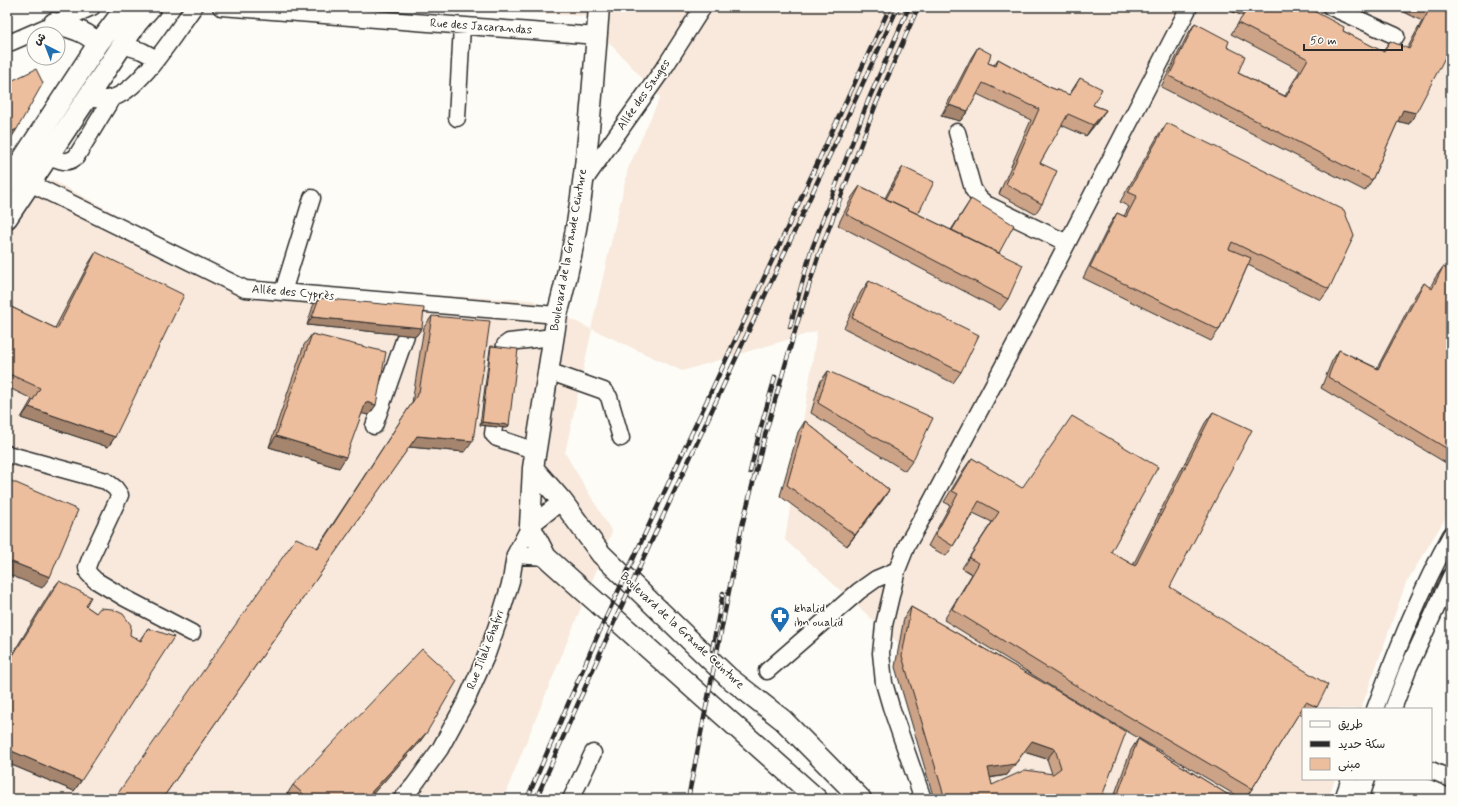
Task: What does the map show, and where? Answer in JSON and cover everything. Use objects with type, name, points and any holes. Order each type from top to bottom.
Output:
[{"type":"main road","points":[[7,183],[98,44],[126,7]]},
{"type":"main road","points":[[7,218],[122,45],[151,7]]},
{"type":"main road","name":"Boulevard de la Grande Ceinture","points":[[530,526],[534,460],[553,337],[564,290],[584,182],[599,7]]},
{"type":"main road","points":[[54,23],[83,32],[90,36],[98,44]]},
{"type":"main road","name":"Boulevard de la Grande Ceinture","points":[[534,460],[601,554],[728,677],[783,720],[861,799]]},
{"type":"main road","points":[[530,526],[546,557],[817,799]]},
{"type":"street","points":[[7,44],[92,7]]},
{"type":"street","points":[[86,99],[112,98],[129,90],[157,59],[194,7]]},
{"type":"street","name":"Rue des Jacarandas","points":[[222,7],[336,12],[462,26],[597,36]]},
{"type":"street","name":"Allée des Sauges","points":[[584,182],[666,65],[703,7]]},
{"type":"street","points":[[923,799],[884,683],[881,653],[884,625],[897,570],[907,545],[938,491],[1189,7]]},
{"type":"street","points":[[1331,7],[1396,36]]},
{"type":"street","points":[[457,118],[462,26]]},
{"type":"street","points":[[122,45],[142,51],[157,59]]},
{"type":"street","points":[[48,155],[62,161],[71,161],[76,157],[112,98]]},
{"type":"street","points":[[957,132],[973,189],[979,198],[986,204],[1067,243]]},
{"type":"street","name":"Allée des Cyprès","points":[[30,183],[245,289],[284,292],[415,310],[557,315]]},
{"type":"street","points":[[284,292],[312,198]]},
{"type":"street","points":[[374,426],[406,335]]},
{"type":"street","points":[[504,350],[505,345],[509,342],[553,337]]},
{"type":"street","points":[[384,352],[399,355]]},
{"type":"street","points":[[548,371],[604,391],[609,397],[621,438]]},
{"type":"street","points":[[494,427],[494,434],[497,438],[534,460]]},
{"type":"street","points":[[7,454],[106,481],[115,488],[120,495],[90,558],[87,567],[88,573],[95,580],[126,598],[192,633]]},
{"type":"street","name":"Rue Jilali Ghafiri","points":[[402,799],[440,749],[466,701],[487,654],[501,614],[515,556],[530,526],[562,501]]},
{"type":"street","points":[[1374,708],[1425,585],[1451,535]]},
{"type":"street","points":[[515,556],[546,557]]},
{"type":"street","points":[[767,672],[858,591],[876,579],[897,570]]},
{"type":"street","points":[[1393,708],[1408,669],[1451,576]]},
{"type":"street","points":[[571,799],[593,753]]},
{"type":"street","points":[[1432,770],[1451,779]]},
{"type":"street","points":[[1343,799],[1350,780]]},
{"type":"street","points":[[1360,799],[1367,780]]},
{"type":"shaded area","points":[[433,7],[1451,7],[1451,509],[1406,583],[1361,708],[1302,708],[1302,780],[1335,780],[1328,799],[956,799],[908,652],[785,540],[817,331],[682,371],[592,329],[565,453],[612,532],[503,799],[7,799],[7,178],[52,180],[252,286],[532,300],[591,329],[628,169],[660,97],[584,16]]},
{"type":"building","points":[[1249,7],[1306,7],[1344,27],[1343,31],[1384,52],[1390,41],[1409,49],[1429,10],[1424,7],[1451,7],[1451,46],[1416,113],[1403,110],[1372,180],[1169,76],[1195,23],[1229,41],[1227,47],[1245,56],[1238,73],[1286,97],[1308,59],[1238,23]]},
{"type":"building","points":[[978,47],[991,54],[988,63],[996,66],[998,59],[1049,87],[1070,95],[1080,78],[1102,89],[1093,105],[1106,110],[1093,125],[1068,114],[1040,163],[1057,171],[1042,204],[1006,184],[1039,109],[983,83],[968,111],[949,105]]},
{"type":"building","points":[[36,69],[43,83],[17,129],[7,134],[7,83]]},
{"type":"building","points":[[1167,123],[1344,210],[1354,236],[1329,289],[1232,242],[1229,249],[1251,258],[1219,330],[1090,267],[1117,213],[1126,217],[1137,196],[1128,192]]},
{"type":"building","points":[[903,167],[934,182],[918,214],[886,199]]},
{"type":"building","points":[[860,186],[1023,265],[1008,299],[846,214]]},
{"type":"building","points":[[971,199],[1014,225],[999,253],[952,230]]},
{"type":"building","points":[[96,252],[184,295],[115,437],[29,407],[40,388],[7,373],[7,305],[57,329]]},
{"type":"building","points":[[1443,267],[1451,271],[1451,451],[1328,377],[1339,350],[1378,369],[1424,283],[1432,289]]},
{"type":"building","points":[[869,281],[979,335],[961,372],[852,318]]},
{"type":"building","points":[[319,298],[424,308],[422,328],[312,317]]},
{"type":"building","points":[[432,316],[490,321],[473,441],[417,436],[162,799],[114,799],[296,538],[318,548],[419,392]]},
{"type":"building","points":[[312,334],[386,352],[376,405],[366,402],[346,457],[276,436]]},
{"type":"building","points":[[491,346],[518,349],[509,425],[482,422]]},
{"type":"building","points":[[828,371],[933,418],[913,460],[818,403]]},
{"type":"building","points":[[1213,412],[1252,430],[1170,587],[1328,685],[1317,707],[1306,702],[1252,789],[1070,682],[952,609],[979,563],[969,558],[999,512],[979,501],[953,546],[935,535],[958,494],[952,491],[972,458],[1022,488],[1072,416],[1158,467],[1111,552],[1135,566]]},
{"type":"building","points":[[805,421],[889,490],[855,535],[787,485]]},
{"type":"building","points":[[7,479],[78,510],[50,577],[7,560]]},
{"type":"building","points":[[59,581],[91,597],[86,606],[96,613],[100,608],[112,609],[123,614],[131,625],[130,635],[141,641],[148,628],[174,637],[81,781],[7,749],[7,665]]},
{"type":"building","points":[[911,607],[1126,732],[1101,799],[945,799],[902,656]],"holes":[[[1032,741],[1055,749],[1061,768],[1053,774],[1025,770],[992,785],[988,768],[1015,764]]]},
{"type":"building","points":[[422,649],[457,681],[427,732],[365,799],[309,799],[293,785]]},
{"type":"building","points":[[1138,739],[1235,799],[1116,799]]},
{"type":"railway","points":[[527,799],[596,639],[890,7]]},
{"type":"railway","points":[[536,799],[605,642],[898,7]]},
{"type":"railway","points":[[790,327],[810,254],[868,101],[909,7]]},
{"type":"railway","points":[[688,799],[741,530],[765,435],[797,324],[818,257],[876,104],[918,7]]},
{"type":"railway","points":[[750,472],[775,377]]},
{"type":"railway","points":[[712,650],[723,593]]},
{"type":"place","name":"khalid ibn oualid","points":[[780,633]]}]
